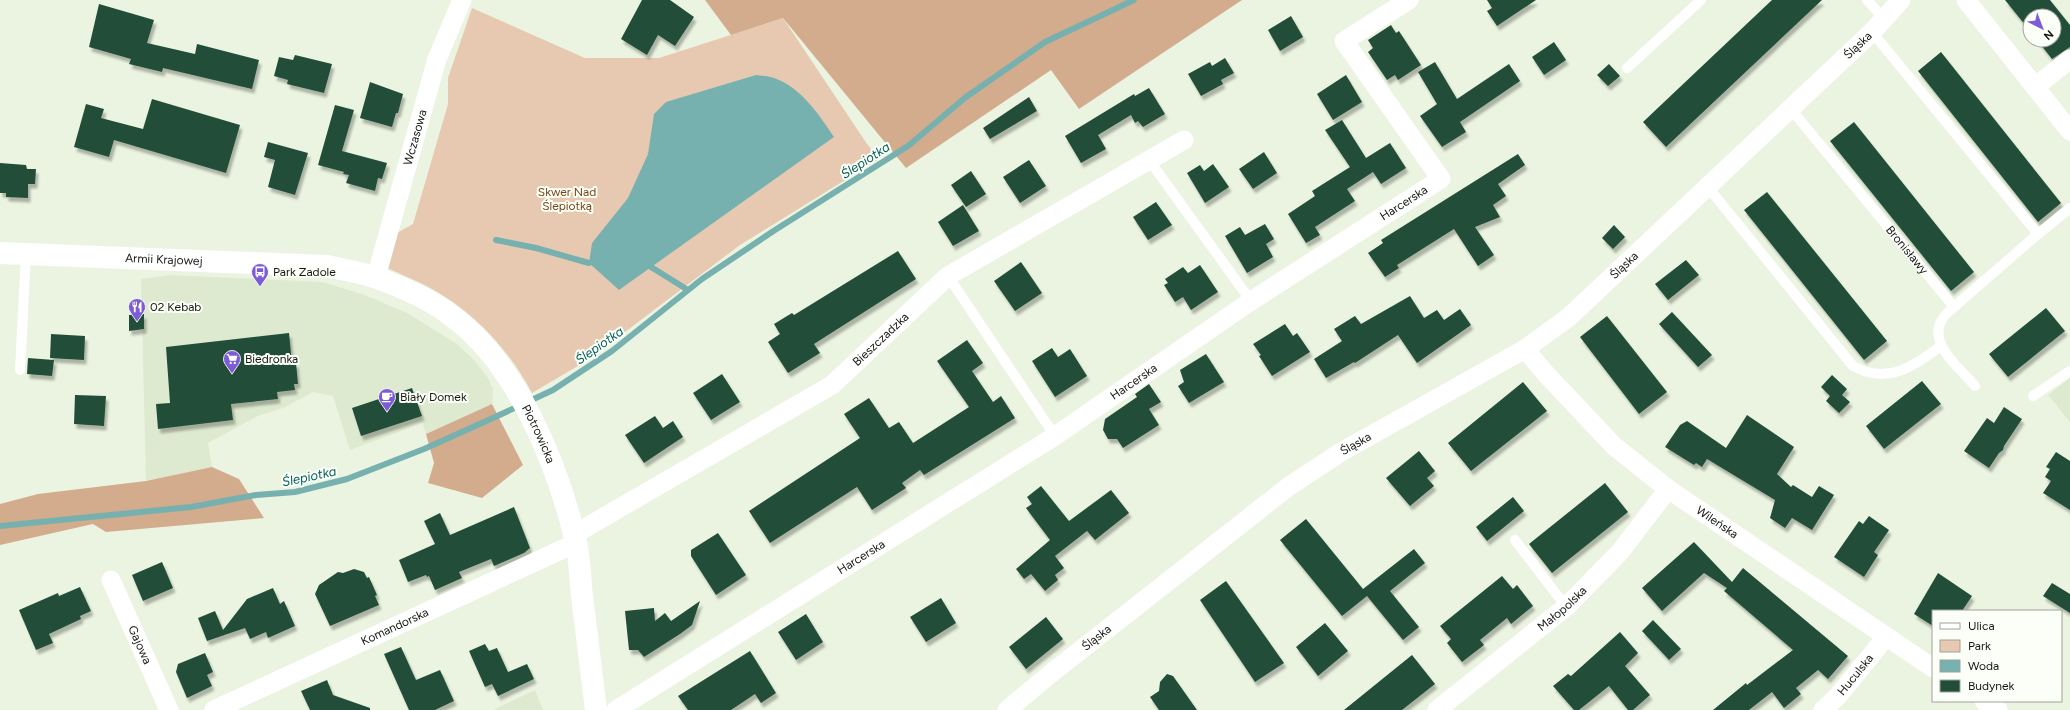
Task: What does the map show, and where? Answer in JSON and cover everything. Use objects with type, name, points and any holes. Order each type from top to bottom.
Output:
[{"type":"street","name":"Wczasowa","points":[[376,277],[437,59],[462,0]]},
{"type":"street","name":"Harcerska","points":[[616,710],[1055,436],[1251,300],[1441,179],[1344,41],[1409,0]]},
{"type":"street","name":"Śląska","points":[[1007,710],[1288,486],[1341,452],[1525,349],[1569,317],[1878,25],[1901,0]]},
{"type":"street","points":[[1966,0],[2070,132]]},
{"type":"street","points":[[2035,87],[2070,59]]},
{"type":"street","name":"Bieszczadzka","points":[[575,539],[832,385],[948,276],[1184,140]]},
{"type":"street","name":"Armii Krajowej","points":[[0,253],[327,266]]},
{"type":"street","name":"Piotrowicka","points":[[327,266],[376,277],[431,302],[472,332],[494,356],[511,379],[542,442],[558,481],[575,539],[596,710]]},
{"type":"street","name":"Wileńska","points":[[1525,349],[1551,380],[1614,446],[1668,489],[1932,667]]},
{"type":"street","name":"Małopolska","points":[[1437,710],[1567,606],[1620,552],[1668,489]]},
{"type":"street","name":"Komandorska","points":[[214,710],[575,539]]},
{"type":"street","name":"Gajowa","points":[[111,580],[169,710]]},
{"type":"street","name":"Huculska","points":[[1823,710],[1838,696],[1886,637]]},
{"type":"street","points":[[1986,702],[1998,710]]},
{"type":"lane","points":[[1627,68],[1701,0]]},
{"type":"lane","points":[[1867,0],[1878,25],[2038,234]]},
{"type":"lane","name":"Bronisławy","points":[[1790,108],[1954,307]]},
{"type":"lane","points":[[1149,160],[1251,300]]},
{"type":"lane","points":[[1707,186],[1853,366],[1866,373],[1880,375],[1902,371],[1923,359],[1941,346]]},
{"type":"lane","points":[[1975,386],[1941,346],[1937,335],[1942,318],[2070,208]]},
{"type":"lane","points":[[20,370],[26,254]]},
{"type":"lane","points":[[948,276],[1055,436]]},
{"type":"lane","points":[[2032,396],[2070,371]]},
{"type":"lane","points":[[1516,540],[1567,606]]},
{"type":"shaded area","points":[[705,0],[1242,0],[1079,109],[1051,70],[906,168],[783,18],[731,35]]},
{"type":"shaded area","points":[[170,275],[322,282],[365,295],[409,314],[457,344],[474,360],[488,378],[493,389],[492,404],[426,434],[423,423],[350,450],[333,396],[313,392],[283,408],[258,416],[208,443],[212,467],[146,481],[141,279]]},
{"type":"shaded area","points":[[2070,378],[2070,422],[2048,395]]},
{"type":"shaded area","points":[[492,404],[523,465],[482,498],[428,483],[434,463],[426,434]]},
{"type":"shaded area","points":[[212,467],[239,479],[264,518],[106,532],[93,524],[0,545],[0,504],[38,494],[146,481]]},
{"type":"shaded area","points":[[535,690],[543,710],[493,710]]},
{"type":"green space","name":"Skwer Nad Ślepiotką","points":[[472,8],[585,58],[659,58],[783,18],[867,144],[879,159],[740,245],[588,360],[532,393],[513,362],[490,334],[476,321],[447,298],[432,289],[387,268],[395,234],[413,224],[448,104],[448,78]]},
{"type":"water","points":[[756,75],[774,78],[793,88],[809,103],[823,120],[834,137],[619,290],[589,263],[592,243],[628,198],[648,154],[654,114],[666,102]]},
{"type":"building","points":[[642,0],[670,0],[694,17],[675,46],[658,35],[647,55],[621,39]]},
{"type":"building","points":[[1487,0],[1536,0],[1497,26],[1487,11],[1492,8]]},
{"type":"building","points":[[1772,0],[1822,0],[1666,147],[1643,122]]},
{"type":"building","points":[[2005,0],[2050,0],[2056,8],[2022,8],[2022,21]]},
{"type":"building","points":[[99,4],[154,20],[147,43],[195,54],[197,44],[259,60],[252,89],[163,68],[162,72],[129,64],[131,59],[89,47]]},
{"type":"building","points":[[2062,15],[2070,25],[2070,47],[2052,59],[2043,48],[2062,48]]},
{"type":"building","points":[[1291,16],[1303,37],[1280,51],[1268,30]]},
{"type":"building","points":[[1391,25],[1396,33],[1399,31],[1421,65],[1398,80],[1395,75],[1387,80],[1368,52],[1373,48],[1368,40]]},
{"type":"building","points":[[1554,42],[1566,60],[1544,75],[1532,57]]},
{"type":"building","points":[[1941,52],[2061,203],[2038,222],[1918,71]]},
{"type":"building","points":[[295,55],[332,64],[324,93],[287,84],[288,80],[274,76],[279,57],[293,60]]},
{"type":"building","points":[[1225,58],[1234,73],[1221,80],[1223,84],[1201,96],[1188,74],[1210,62],[1212,66]]},
{"type":"building","points":[[1435,62],[1457,99],[1509,64],[1520,81],[1460,122],[1466,132],[1442,147],[1420,116],[1437,104],[1418,72]]},
{"type":"building","points":[[1609,64],[1620,76],[1608,86],[1597,75]]},
{"type":"building","points":[[1346,75],[1362,102],[1333,120],[1317,94]]},
{"type":"building","points":[[370,82],[403,94],[398,113],[396,113],[392,127],[360,118]]},
{"type":"building","points":[[1149,88],[1165,114],[1143,127],[1138,121],[1135,123],[1131,115],[1098,135],[1106,149],[1081,163],[1065,136],[1134,94],[1135,96]]},
{"type":"building","points":[[1029,97],[1037,111],[990,139],[983,128]]},
{"type":"building","points":[[152,99],[240,125],[226,173],[114,140],[109,157],[74,147],[86,104],[104,109],[101,118],[143,129]]},
{"type":"building","points":[[335,105],[354,110],[342,151],[387,163],[382,179],[378,178],[375,191],[346,183],[349,175],[343,174],[344,172],[318,165]]},
{"type":"building","points":[[1342,120],[1366,158],[1390,143],[1406,168],[1381,184],[1373,172],[1347,189],[1355,201],[1315,227],[1320,235],[1306,243],[1288,214],[1315,196],[1312,191],[1350,167],[1325,130]]},
{"type":"building","points":[[1854,122],[1974,272],[1951,291],[1830,141]]},
{"type":"building","points":[[268,142],[308,153],[295,195],[268,187],[275,160],[264,157]]},
{"type":"building","points":[[1264,152],[1277,173],[1253,189],[1239,169]]},
{"type":"building","points":[[1518,154],[1525,165],[1498,184],[1506,196],[1493,205],[1500,217],[1475,227],[1494,255],[1478,266],[1454,229],[1397,265],[1399,268],[1385,277],[1368,253],[1383,243],[1381,240]]},
{"type":"building","points":[[1029,160],[1046,186],[1020,203],[1003,177]]},
{"type":"building","points":[[0,163],[26,165],[27,169],[36,169],[35,184],[28,184],[28,198],[6,197],[6,193],[0,193]]},
{"type":"building","points":[[1213,164],[1229,187],[1205,203],[1187,173],[1200,165],[1204,171]]},
{"type":"building","points":[[971,171],[986,194],[966,207],[951,185]]},
{"type":"building","points":[[1767,192],[1887,341],[1864,360],[1744,210]]},
{"type":"building","points":[[1156,202],[1172,225],[1148,240],[1133,217]]},
{"type":"building","points":[[963,205],[979,231],[953,246],[938,222]]},
{"type":"building","points":[[1265,224],[1274,239],[1266,244],[1273,257],[1247,273],[1225,236],[1240,227],[1245,235]]},
{"type":"building","points":[[1614,225],[1625,237],[1613,249],[1602,238]]},
{"type":"building","points":[[898,251],[916,279],[814,344],[820,353],[788,373],[768,342],[780,334],[774,324],[792,313],[794,315]]},
{"type":"building","points":[[1686,260],[1699,275],[1668,300],[1655,284]]},
{"type":"building","points":[[1021,262],[1042,293],[1015,311],[994,281]]},
{"type":"building","points":[[1200,265],[1218,292],[1191,310],[1183,297],[1175,302],[1164,285],[1168,283],[1165,279],[1183,267],[1188,273]]},
{"type":"building","points":[[1410,296],[1424,318],[1437,310],[1444,320],[1460,309],[1471,325],[1417,363],[1398,335],[1355,363],[1354,362],[1326,378],[1314,359],[1342,341],[1334,329],[1355,316],[1361,324]]},
{"type":"building","points":[[2046,308],[2065,331],[2008,377],[1989,354]]},
{"type":"building","points":[[1672,312],[1712,355],[1698,367],[1659,324]]},
{"type":"building","name":"02 Kebab","points":[[144,314],[144,329],[129,331],[129,315]]},
{"type":"building","points":[[1607,316],[1667,392],[1639,414],[1580,337]]},
{"type":"building","points":[[1285,324],[1293,336],[1297,333],[1310,352],[1272,376],[1259,356],[1261,355],[1253,344]]},
{"type":"building","name":"Biedronka","points":[[289,333],[292,363],[296,363],[298,384],[294,384],[295,390],[277,392],[278,399],[231,404],[233,420],[158,429],[156,404],[170,403],[166,347]]},
{"type":"building","points":[[51,334],[85,336],[84,360],[50,358]]},
{"type":"building","points":[[967,340],[983,363],[972,371],[993,402],[1001,396],[1015,418],[924,475],[920,470],[902,483],[906,488],[872,510],[857,487],[770,543],[749,511],[860,438],[844,414],[869,398],[889,428],[899,422],[913,443],[969,407],[937,361]]},
{"type":"building","points":[[1052,348],[1058,357],[1070,349],[1087,376],[1055,397],[1032,361]]},
{"type":"building","points":[[1206,354],[1224,382],[1189,403],[1178,386],[1184,382],[1180,370]]},
{"type":"building","points":[[28,358],[54,360],[52,376],[27,374]]},
{"type":"building","points":[[722,374],[740,402],[711,420],[693,393]]},
{"type":"building","points":[[1832,375],[1847,389],[1842,395],[1850,402],[1839,413],[1826,401],[1830,396],[1821,387]]},
{"type":"building","points":[[1922,381],[1941,404],[1884,449],[1866,426]]},
{"type":"building","points":[[1523,382],[1547,411],[1471,471],[1448,443]]},
{"type":"building","points":[[1149,384],[1161,402],[1149,409],[1159,425],[1123,448],[1117,439],[1108,439],[1103,430],[1105,419],[1137,397],[1135,394]]},
{"type":"building","name":"Biały Domek","points":[[412,388],[422,416],[361,436],[352,408]]},
{"type":"building","points":[[75,395],[106,396],[104,426],[74,424]]},
{"type":"building","points":[[2004,407],[2022,419],[2004,446],[2003,450],[1999,453],[1989,468],[1964,451],[1987,418],[1994,423]]},
{"type":"building","points":[[1747,415],[1794,447],[1777,474],[1791,487],[1793,485],[1812,497],[1819,486],[1834,495],[1812,530],[1792,518],[1785,528],[1770,518],[1775,500],[1707,459],[1702,467],[1696,463],[1694,465],[1665,447],[1680,425],[1687,421],[1726,448]]},
{"type":"building","points":[[655,416],[663,428],[673,421],[683,437],[644,463],[625,435]]},
{"type":"building","points":[[1419,451],[1435,471],[1427,478],[1434,486],[1410,506],[1386,478]]},
{"type":"building","points":[[2056,452],[2070,461],[2070,510],[2043,493],[2051,481],[2045,477],[2050,469],[2046,467]]},
{"type":"building","points":[[1605,483],[1628,512],[1552,573],[1529,544]]},
{"type":"building","points":[[1041,486],[1069,521],[1111,490],[1129,513],[1095,540],[1087,531],[1055,556],[1064,568],[1055,575],[1058,580],[1045,591],[1031,574],[1024,579],[1016,569],[1050,540],[1026,508],[1032,504],[1027,497]]},
{"type":"building","points":[[1513,497],[1524,511],[1487,541],[1476,527]]},
{"type":"building","points":[[514,507],[530,548],[524,553],[494,566],[491,559],[459,572],[462,578],[435,590],[429,576],[427,577],[426,575],[408,582],[399,560],[435,544],[424,521],[440,513],[450,535]]},
{"type":"building","points":[[1869,516],[1889,530],[1874,552],[1878,555],[1864,577],[1834,557],[1859,521],[1863,524]]},
{"type":"building","points":[[1306,519],[1363,589],[1414,549],[1425,563],[1390,591],[1419,627],[1403,640],[1367,596],[1342,616],[1280,540]]},
{"type":"building","points":[[718,533],[746,575],[716,595],[691,556],[691,550]]},
{"type":"building","points":[[1694,542],[1732,582],[1743,568],[1848,656],[1828,679],[1818,670],[1796,688],[1801,694],[1784,708],[1772,692],[1749,710],[1713,710],[1746,683],[1747,685],[1793,650],[1724,591],[1727,588],[1704,573],[1662,611],[1642,588]]},
{"type":"building","points":[[162,562],[173,588],[143,601],[132,575]]},
{"type":"building","points":[[354,569],[364,572],[367,578],[369,577],[377,595],[375,596],[379,605],[330,626],[315,594],[319,585],[338,572],[343,573]]},
{"type":"building","points":[[1938,573],[1972,596],[1963,610],[1932,610],[1932,625],[1914,614]]},
{"type":"building","points":[[1502,576],[1513,589],[1517,585],[1533,606],[1511,624],[1507,618],[1480,640],[1484,645],[1462,662],[1447,643],[1451,639],[1440,626]]},
{"type":"building","points":[[1226,581],[1284,663],[1255,682],[1200,600]]},
{"type":"building","points":[[2052,583],[2070,594],[2070,613],[2043,596]]},
{"type":"building","points":[[80,587],[91,611],[80,616],[81,619],[49,634],[53,643],[36,650],[19,610],[58,593],[59,596]]},
{"type":"building","points":[[273,588],[280,604],[284,601],[295,626],[268,638],[266,632],[250,639],[245,628],[207,641],[198,618],[215,611],[223,630],[247,599]]},
{"type":"building","points":[[941,598],[956,623],[926,642],[910,617]]},
{"type":"building","points":[[700,601],[692,625],[680,634],[644,657],[638,650],[629,650],[625,611],[654,608],[655,621],[665,613],[671,621]]},
{"type":"building","points":[[806,614],[823,642],[796,660],[778,632]]},
{"type":"building","points":[[1046,617],[1063,639],[1026,669],[1009,647]]},
{"type":"building","points":[[1653,620],[1681,649],[1669,660],[1642,631]]},
{"type":"building","points":[[1325,623],[1348,651],[1318,676],[1296,647]]},
{"type":"building","points":[[1620,632],[1638,653],[1625,666],[1650,695],[1633,710],[1628,710],[1609,686],[1579,710],[1574,710],[1553,686],[1568,674],[1571,676]]},
{"type":"building","points":[[485,644],[489,651],[497,648],[508,672],[527,664],[534,679],[498,696],[492,684],[485,687],[469,651]]},
{"type":"building","points":[[401,647],[416,680],[440,670],[454,701],[435,710],[409,710],[384,654]]},
{"type":"building","points":[[750,651],[776,693],[761,703],[755,694],[731,710],[688,710],[678,696]]},
{"type":"building","points":[[205,653],[213,672],[207,675],[212,686],[187,698],[176,672],[178,664]]},
{"type":"building","points":[[1412,655],[1435,684],[1402,710],[1344,710]]},
{"type":"building","points":[[1167,674],[1173,676],[1197,710],[1159,710],[1150,697],[1159,691],[1160,682]]},
{"type":"building","points":[[327,680],[333,695],[370,708],[370,710],[310,710],[301,691]]},
{"type":"waterway","name":"Ślepiotka","points":[[0,526],[191,507],[256,495],[295,492],[347,479],[424,449],[493,418],[553,390],[612,351],[702,279],[775,230],[908,146],[966,97],[1045,42],[1134,0]]},
{"type":"waterway","points":[[496,240],[536,248],[589,263]]},
{"type":"waterway","points":[[651,267],[688,290]]},
{"type":"place","name":"Park Zadole","points":[[260,287]]},
{"type":"place","name":"02 Kebab","points":[[137,322]]},
{"type":"place","name":"Biedronka","points":[[232,374]]},
{"type":"place","name":"Biały Domek","points":[[387,412]]}]
